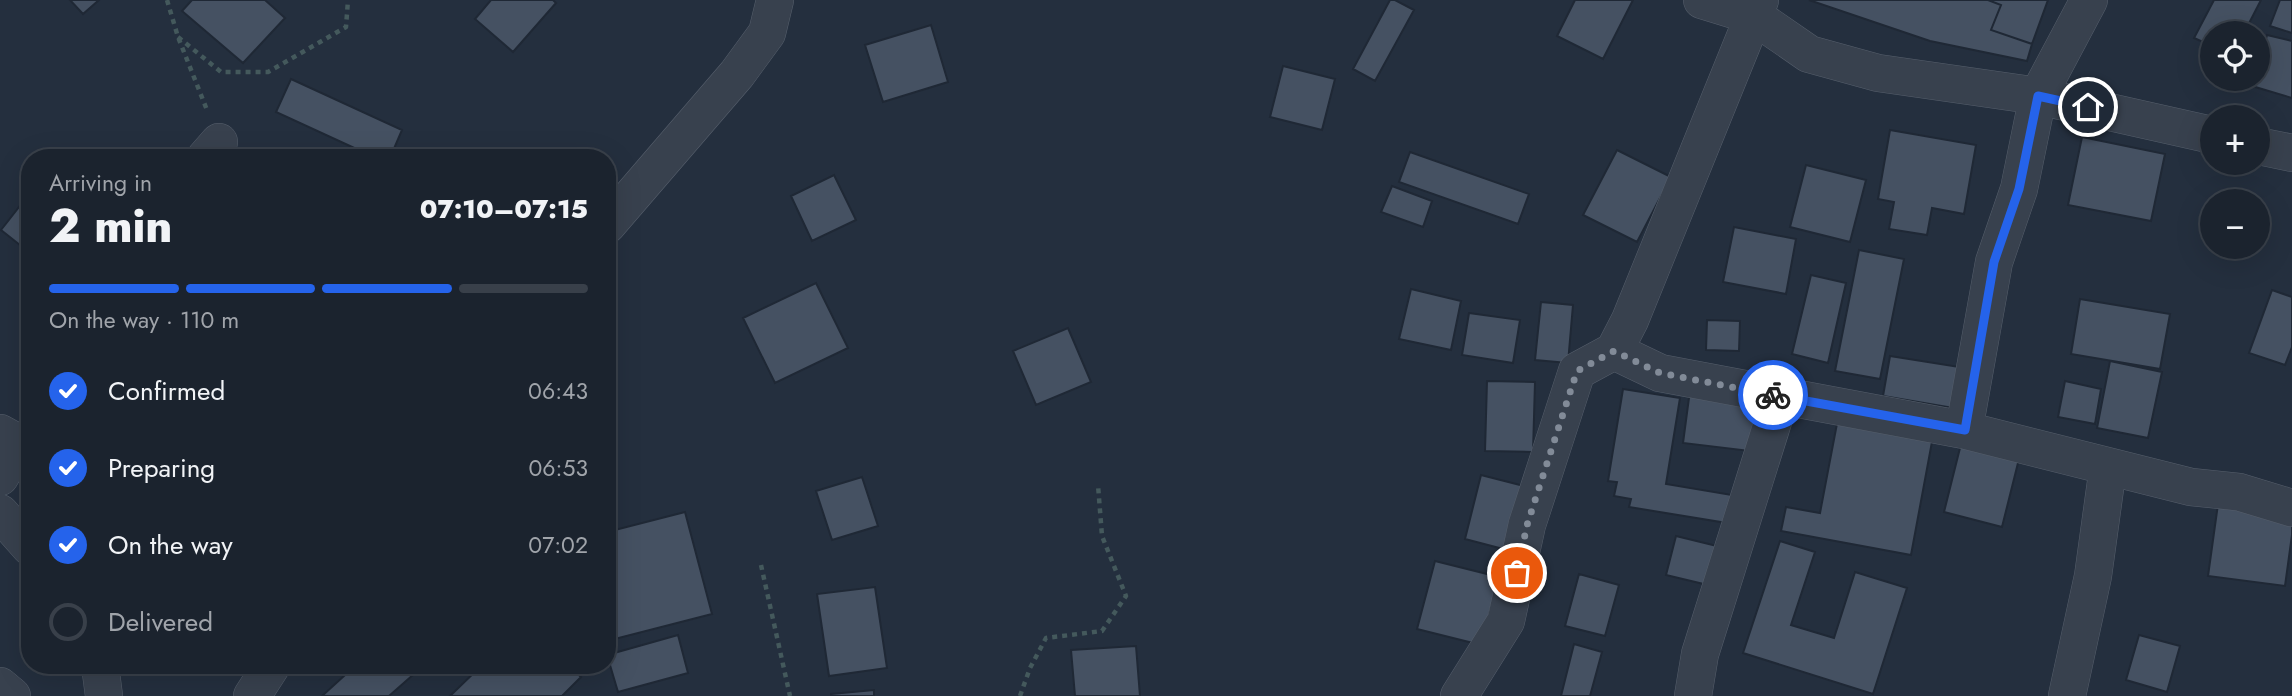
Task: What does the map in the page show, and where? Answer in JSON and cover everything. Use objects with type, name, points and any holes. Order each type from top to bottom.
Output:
[{"type":"street","points":[[616,215],[737,74],[767,33],[775,0]]},
{"type":"street","points":[[1702,0],[1757,8],[1809,54],[1878,73],[2038,96],[2200,132]]},
{"type":"street","points":[[1965,430],[1994,262],[2019,189],[2038,96],[2089,0]]},
{"type":"street","points":[[1459,696],[1506,621],[1527,525],[1577,371],[1614,351],[1630,320],[1757,8]]},
{"type":"street","points":[[2270,148],[2292,153]]},
{"type":"street","points":[[1614,351],[1660,373],[1965,430],[2191,487],[2239,492],[2292,508]]},
{"type":"street","points":[[1693,696],[1700,654],[1781,396]]},
{"type":"street","points":[[0,477],[17,432]]},
{"type":"street","points":[[2067,696],[2093,576],[2108,467]]},
{"type":"street","points":[[0,513],[21,537]]},
{"type":"street","points":[[101,674],[104,696]]},
{"type":"street","points":[[252,696],[266,674]]},
{"type":"street","points":[[0,686],[12,696]]},
{"type":"path","points":[[167,0],[212,149]]},
{"type":"path","points":[[178,37],[221,72],[268,72],[346,27],[348,0]]},
{"type":"path","points":[[1020,696],[1030,668],[1046,638],[1102,631],[1126,596],[1102,536],[1098,485]]},
{"type":"path","points":[[761,565],[790,696]]},
{"type":"building","points":[[70,0],[99,0],[83,14]]},
{"type":"building","points":[[192,0],[265,0],[285,18],[243,63],[182,11]]},
{"type":"building","points":[[491,0],[553,0],[556,3],[513,52],[475,19]]},
{"type":"building","points":[[1390,0],[1414,10],[1375,81],[1353,69]]},
{"type":"building","points":[[1575,0],[1633,0],[1603,59],[1557,36]]},
{"type":"building","points":[[1809,0],[1988,0],[2001,5],[1991,30],[2032,44],[2027,61],[1930,41]]},
{"type":"building","points":[[1988,0],[2048,0],[2032,44],[1991,30],[2001,5]]},
{"type":"building","points":[[2214,0],[2261,0],[2250,21],[2203,21]]},
{"type":"building","points":[[2280,0],[2292,0],[2292,33],[2270,26]]},
{"type":"building","points":[[931,25],[948,82],[883,102],[865,45]]},
{"type":"building","points":[[2200,27],[2200,41],[2194,38]]},
{"type":"building","points":[[2270,36],[2292,41],[2292,98],[2269,91]]},
{"type":"building","points":[[1283,66],[1335,79],[1322,130],[1270,117]]},
{"type":"building","points":[[291,79],[402,130],[394,149],[356,149],[276,112]]},
{"type":"building","points":[[1890,130],[1976,145],[1964,214],[1932,208],[1927,235],[1889,229],[1894,202],[1878,199]]},
{"type":"building","points":[[2082,137],[2165,154],[2151,221],[2068,205]]},
{"type":"building","points":[[1617,150],[1671,177],[1637,242],[1583,215]]},
{"type":"building","points":[[1410,152],[1529,194],[1518,224],[1399,182]]},
{"type":"building","points":[[1806,165],[1866,180],[1850,242],[1790,227]]},
{"type":"building","points":[[834,175],[856,220],[812,241],[791,196]]},
{"type":"building","points":[[1392,186],[1432,201],[1423,227],[1381,212]]},
{"type":"building","points":[[21,204],[21,246],[1,230]]},
{"type":"building","points":[[1734,227],[1796,239],[1786,294],[1723,282]]},
{"type":"building","points":[[1859,250],[1904,259],[1880,379],[1835,371]]},
{"type":"building","points":[[1811,275],[1846,283],[1828,363],[1792,354]]},
{"type":"building","points":[[816,283],[848,348],[775,383],[743,318]]},
{"type":"building","points":[[1411,289],[1461,301],[1451,350],[1399,339]]},
{"type":"building","points":[[2272,290],[2292,297],[2292,347],[2285,365],[2249,353]]},
{"type":"building","points":[[2080,299],[2170,314],[2160,369],[2071,354]]},
{"type":"building","points":[[1541,302],[1573,305],[1568,363],[1535,360]]},
{"type":"building","points":[[1469,313],[1520,320],[1513,363],[1462,355]]},
{"type":"building","points":[[1707,320],[1740,321],[1739,351],[1706,350]]},
{"type":"building","points":[[1068,328],[1091,382],[1036,405],[1013,351]]},
{"type":"building","points":[[1890,356],[1972,369],[1965,410],[1883,396]]},
{"type":"building","points":[[2110,361],[2162,372],[2148,438],[2097,428]]},
{"type":"building","points":[[1487,381],[1535,382],[1533,452],[1485,451]]},
{"type":"building","points":[[2065,381],[2101,389],[2095,424],[2058,417]]},
{"type":"building","points":[[1623,389],[1680,398],[1666,484],[1732,495],[1727,523],[1629,507],[1631,499],[1614,496],[1617,482],[1608,481]]},
{"type":"building","points":[[1690,390],[1765,398],[1758,452],[1683,443]]},
{"type":"building","points":[[1839,413],[1934,431],[1911,555],[1781,531],[1786,507],[1820,513]]},
{"type":"building","points":[[1961,444],[2019,459],[2002,527],[1944,512]]},
{"type":"building","points":[[1481,475],[1524,486],[1507,550],[1465,539]]},
{"type":"building","points":[[862,477],[878,526],[832,540],[816,491]]},
{"type":"building","points":[[2218,504],[2292,513],[2285,586],[2208,576]]},
{"type":"building","points":[[685,512],[712,614],[616,639],[616,530]]},
{"type":"building","points":[[1676,536],[1721,547],[1712,586],[1666,575]]},
{"type":"building","points":[[1780,541],[1815,552],[1791,625],[1834,638],[1855,572],[1907,588],[1873,694],[1743,653]]},
{"type":"building","points":[[1435,561],[1499,577],[1481,645],[1417,629]]},
{"type":"building","points":[[1579,574],[1619,585],[1605,636],[1565,626]]},
{"type":"building","points":[[875,587],[887,668],[829,676],[817,594]]},
{"type":"building","points":[[678,635],[688,673],[618,692],[613,674],[616,674],[616,652]]},
{"type":"building","points":[[2139,635],[2180,646],[2167,692],[2126,680]]},
{"type":"building","points":[[1574,644],[1602,652],[1590,696],[1561,696]]},
{"type":"building","points":[[1136,646],[1140,696],[1075,696],[1071,650]]},
{"type":"building","points":[[346,674],[414,674],[389,696],[322,696]]},
{"type":"building","points":[[473,674],[578,674],[581,677],[562,696],[450,696]]},
{"type":"building","points":[[874,690],[874,696],[831,696],[831,694]]},
{"type":"way so far","points":[[1517,573],[1527,525],[1577,371],[1614,351],[1660,373],[1773,395]]},
{"type":"route","points":[[1773,395],[1965,430],[1994,262],[2019,189],[2038,96],[2088,107]]}]
